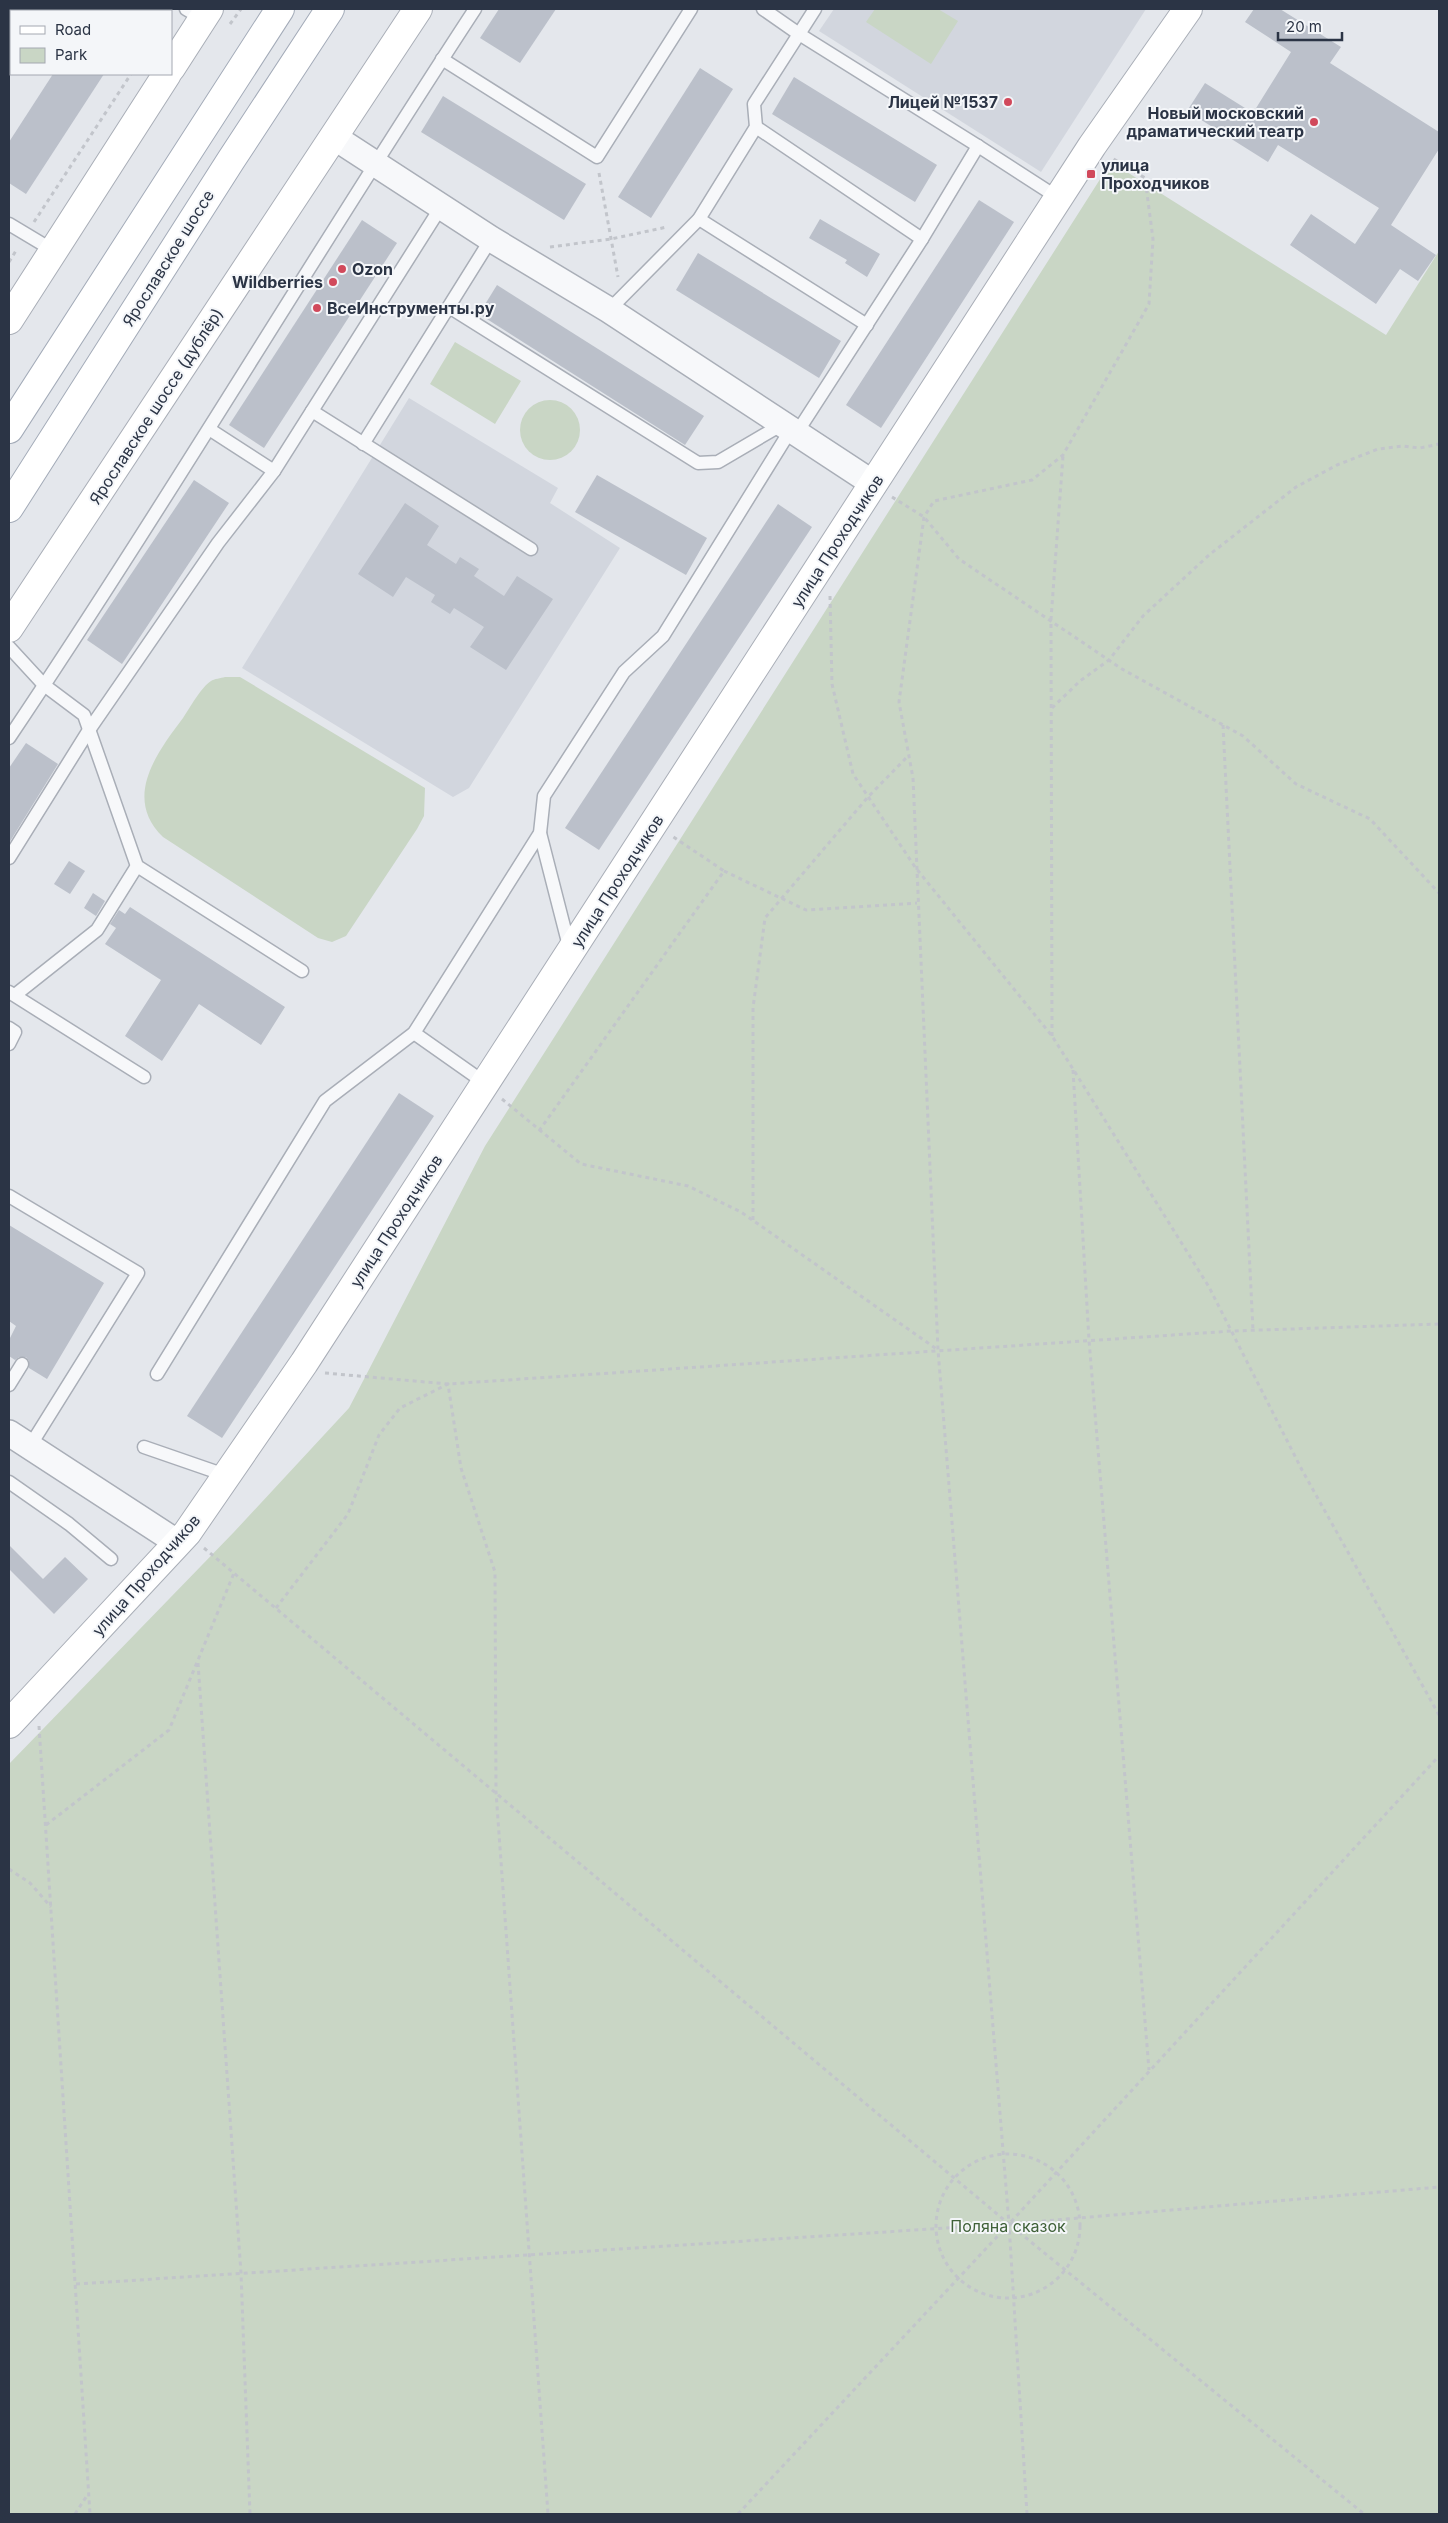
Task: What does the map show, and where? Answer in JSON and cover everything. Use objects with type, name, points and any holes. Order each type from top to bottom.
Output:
[{"type":"street","points":[[9,429],[280,9]]},
{"type":"street","name":"Ярославское шоссе","points":[[9,508],[230,160],[330,9]]},
{"type":"street","name":"Ярославское шоссе (дублёр)","points":[[9,628],[418,9]]},
{"type":"street","name":"улица Проходчиков","points":[[9,1724],[183,1538],[228,1476],[304,1363],[825,559],[881,490],[1092,146],[1188,9]]},
{"type":"street","points":[[172,66],[199,12]]},
{"type":"street","points":[[9,320],[167,75]]},
{"type":"street","points":[[334,137],[512,252],[615,304],[789,430],[881,490]]},
{"type":"street","points":[[9,1433],[183,1538]]},
{"type":"lane","points":[[9,738],[209,429],[374,164],[475,9]]},
{"type":"lane","points":[[442,59],[597,157],[691,9]]},
{"type":"lane","points":[[763,9],[799,34],[1060,199]]},
{"type":"lane","points":[[615,304],[699,219],[756,127],[754,104],[815,9]]},
{"type":"lane","points":[[756,127],[922,239]]},
{"type":"lane","points":[[571,951],[540,834],[544,796],[624,672],[663,636],[789,430],[867,325],[978,146]]},
{"type":"lane","points":[[9,858],[89,730],[218,543],[274,471],[441,207]]},
{"type":"lane","points":[[699,219],[867,325]]},
{"type":"lane","points":[[9,224],[54,251]]},
{"type":"lane","points":[[363,444],[491,239]]},
{"type":"lane","points":[[448,307],[698,463],[718,462],[789,430]]},
{"type":"lane","points":[[312,411],[531,549]]},
{"type":"lane","points":[[209,429],[274,471]]},
{"type":"lane","points":[[9,647],[44,685],[84,715],[137,866],[302,971]]},
{"type":"lane","points":[[157,1374],[325,1101],[414,1034],[540,834]]},
{"type":"lane","points":[[137,866],[97,930],[12,993],[144,1078]]},
{"type":"lane","points":[[9,1028],[16,1032],[9,1044]]},
{"type":"lane","points":[[414,1034],[485,1083]]},
{"type":"lane","points":[[9,1196],[138,1273],[30,1446]]},
{"type":"lane","points":[[9,1385],[22,1364]]},
{"type":"lane","points":[[144,1447],[228,1476]]},
{"type":"lane","points":[[9,1482],[70,1524],[110,1559]]},
{"type":"path","points":[[9,262],[129,75]]},
{"type":"path","points":[[1027,2514],[1004,2153],[938,1350],[915,867],[913,778],[899,702],[924,517],[934,501],[1032,480],[1063,455],[1149,304],[1153,239],[1145,178],[1108,155]]},
{"type":"path","points":[[597,157],[611,239],[615,304]]},
{"type":"path","points":[[512,252],[611,239],[699,219]]},
{"type":"path","points":[[1051,708],[1080,681],[1109,660],[1142,616],[1208,555],[1296,487],[1337,465],[1378,448],[1402,446],[1420,448],[1439,444]]},
{"type":"path","points":[[1052,1036],[1051,619],[1063,455]]},
{"type":"path","points":[[881,490],[924,517],[959,559],[1051,619],[1109,660],[1243,736],[1296,784],[1370,819],[1439,892]]},
{"type":"path","points":[[825,559],[830,583],[832,684],[852,774],[915,867],[1052,1036],[1073,1069],[1208,1287],[1302,1470],[1439,1715]]},
{"type":"path","points":[[1223,724],[1253,1330]]},
{"type":"path","points":[[753,1220],[753,1008],[765,918],[868,796],[908,756]]},
{"type":"path","points":[[654,824],[724,872],[806,910],[917,903]]},
{"type":"path","points":[[539,1130],[724,872]]},
{"type":"path","points":[[1073,1069],[1089,1340],[1149,2070]]},
{"type":"path","points":[[485,1083],[581,1164],[688,1186],[741,1212],[938,1350]]},
{"type":"path","points":[[328,1374],[448,1384],[1232,1331],[1439,1324]]},
{"type":"path","points":[[276,1608],[348,1514],[379,1435],[400,1408],[448,1384]]},
{"type":"path","points":[[448,1384],[461,1468],[495,1572],[496,1792],[548,2514]]},
{"type":"path","points":[[183,1538],[234,1573],[1009,2224],[1364,2514]]},
{"type":"path","points":[[45,1826],[169,1730],[198,1664],[234,1573]]},
{"type":"path","points":[[198,1664],[241,2273],[250,2514]]},
{"type":"path","points":[[37,1695],[90,2514]]},
{"type":"path","points":[[738,2514],[1009,2224],[1439,1756]]},
{"type":"path","points":[[9,1869],[30,1883],[51,1907]]},
{"type":"path","points":[[1004,2153],[1023,2154],[1041,2161],[1057,2172],[1068,2185],[1076,2200],[1080,2218],[1080,2236],[1074,2255],[1065,2270],[1050,2285],[1033,2294],[1014,2298],[994,2297],[958,2279],[946,2265],[938,2248],[935,2229],[936,2211],[943,2193],[953,2177],[968,2165],[985,2157],[1004,2153]]},
{"type":"path","points":[[76,2284],[1009,2224],[1439,2187]]},
{"type":"path","points":[[75,2514],[88,2494]]},
{"type":"shaded area","name":"Лицей №1537","points":[[834,9],[1146,9],[1041,172],[819,31]]},
{"type":"shaded area","points":[[409,398],[558,488],[550,503],[620,548],[469,788],[453,797],[242,668]]},
{"type":"green space","points":[[875,9],[938,9],[958,21],[931,64],[866,22]]},
{"type":"green space","name":"Поляна сказок","points":[[1111,162],[1386,335],[1439,251],[1439,2514],[9,2514],[9,1764],[234,1532],[349,1408],[485,1146]]},
{"type":"green space","points":[[455,342],[521,381],[495,424],[430,384]]},
{"type":"green space","points":[[544,400],[556,400],[572,408],[578,418],[580,430],[578,442],[572,452],[556,460],[544,460],[528,452],[520,436],[520,424],[528,408]]},
{"type":"green space","points":[[225,677],[240,677],[425,788],[424,816],[346,936],[332,942],[318,938],[163,837],[151,822],[145,807],[145,792],[148,776],[154,761],[207,684],[212,680]]},
{"type":"building","points":[[499,9],[556,9],[520,63],[480,38]]},
{"type":"building","name":"Новый московский драматический театр","points":[[1254,9],[1280,9],[1341,47],[1330,63],[1439,132],[1439,149],[1391,225],[1436,255],[1418,281],[1400,269],[1376,304],[1290,245],[1311,214],[1355,244],[1379,208],[1278,145],[1268,162],[1187,111],[1205,83],[1253,113],[1291,52],[1245,22]]},
{"type":"building","points":[[700,68],[733,89],[651,218],[618,197]]},
{"type":"building","points":[[52,75],[103,75],[26,194],[9,183],[9,142]]},
{"type":"building","points":[[794,77],[937,165],[915,202],[772,114]]},
{"type":"building","points":[[443,96],[586,184],[564,220],[421,132]]},
{"type":"building","points":[[979,200],[1014,222],[881,428],[846,405]]},
{"type":"building","points":[[820,219],[880,254],[867,277],[845,263],[847,260],[809,238]]},
{"type":"building","points":[[362,220],[397,243],[264,448],[229,425]]},
{"type":"building","points":[[698,253],[841,341],[819,378],[676,290]]},
{"type":"building","points":[[497,285],[704,416],[685,445],[479,314]]},
{"type":"building","points":[[597,475],[707,538],[686,575],[575,512]]},
{"type":"building","points":[[194,480],[229,503],[122,664],[87,640]]},
{"type":"building","points":[[405,503],[439,526],[427,545],[456,564],[460,557],[479,569],[474,576],[504,596],[517,576],[553,599],[506,670],[470,647],[484,627],[454,608],[450,614],[431,602],[435,595],[406,577],[393,597],[358,574]]},
{"type":"building","points":[[778,504],[812,527],[599,850],[565,828]]},
{"type":"building","points":[[26,743],[58,764],[9,843],[9,768]]},
{"type":"building","points":[[69,861],[85,871],[70,894],[54,884]]},
{"type":"building","points":[[93,893],[105,901],[96,916],[84,908]]},
{"type":"building","points":[[130,907],[285,1007],[261,1045],[199,1004],[162,1061],[125,1036],[161,980],[105,944],[116,928],[110,924],[119,910],[125,914]]},
{"type":"building","points":[[399,1093],[434,1116],[222,1438],[187,1416]]},
{"type":"building","points":[[9,1225],[104,1283],[47,1379],[29,1368],[29,1361],[26,1357],[19,1357],[15,1360],[9,1356],[9,1340],[16,1326],[9,1321]]},
{"type":"building","points":[[9,1545],[43,1579],[65,1557],[88,1579],[54,1614],[9,1569]]},
{"type":"place","name":"Лицей №1537","points":[[1008,102]]},
{"type":"place","name":"Новый московский драматический театр","points":[[1314,122]]},
{"type":"place","name":"улица Проходчиков","points":[[1091,174]]},
{"type":"place","name":"Ozon","points":[[342,269]]},
{"type":"place","name":"Wildberries","points":[[333,282]]},
{"type":"place","name":"ВсеИнструменты.ру","points":[[317,308]]}]
